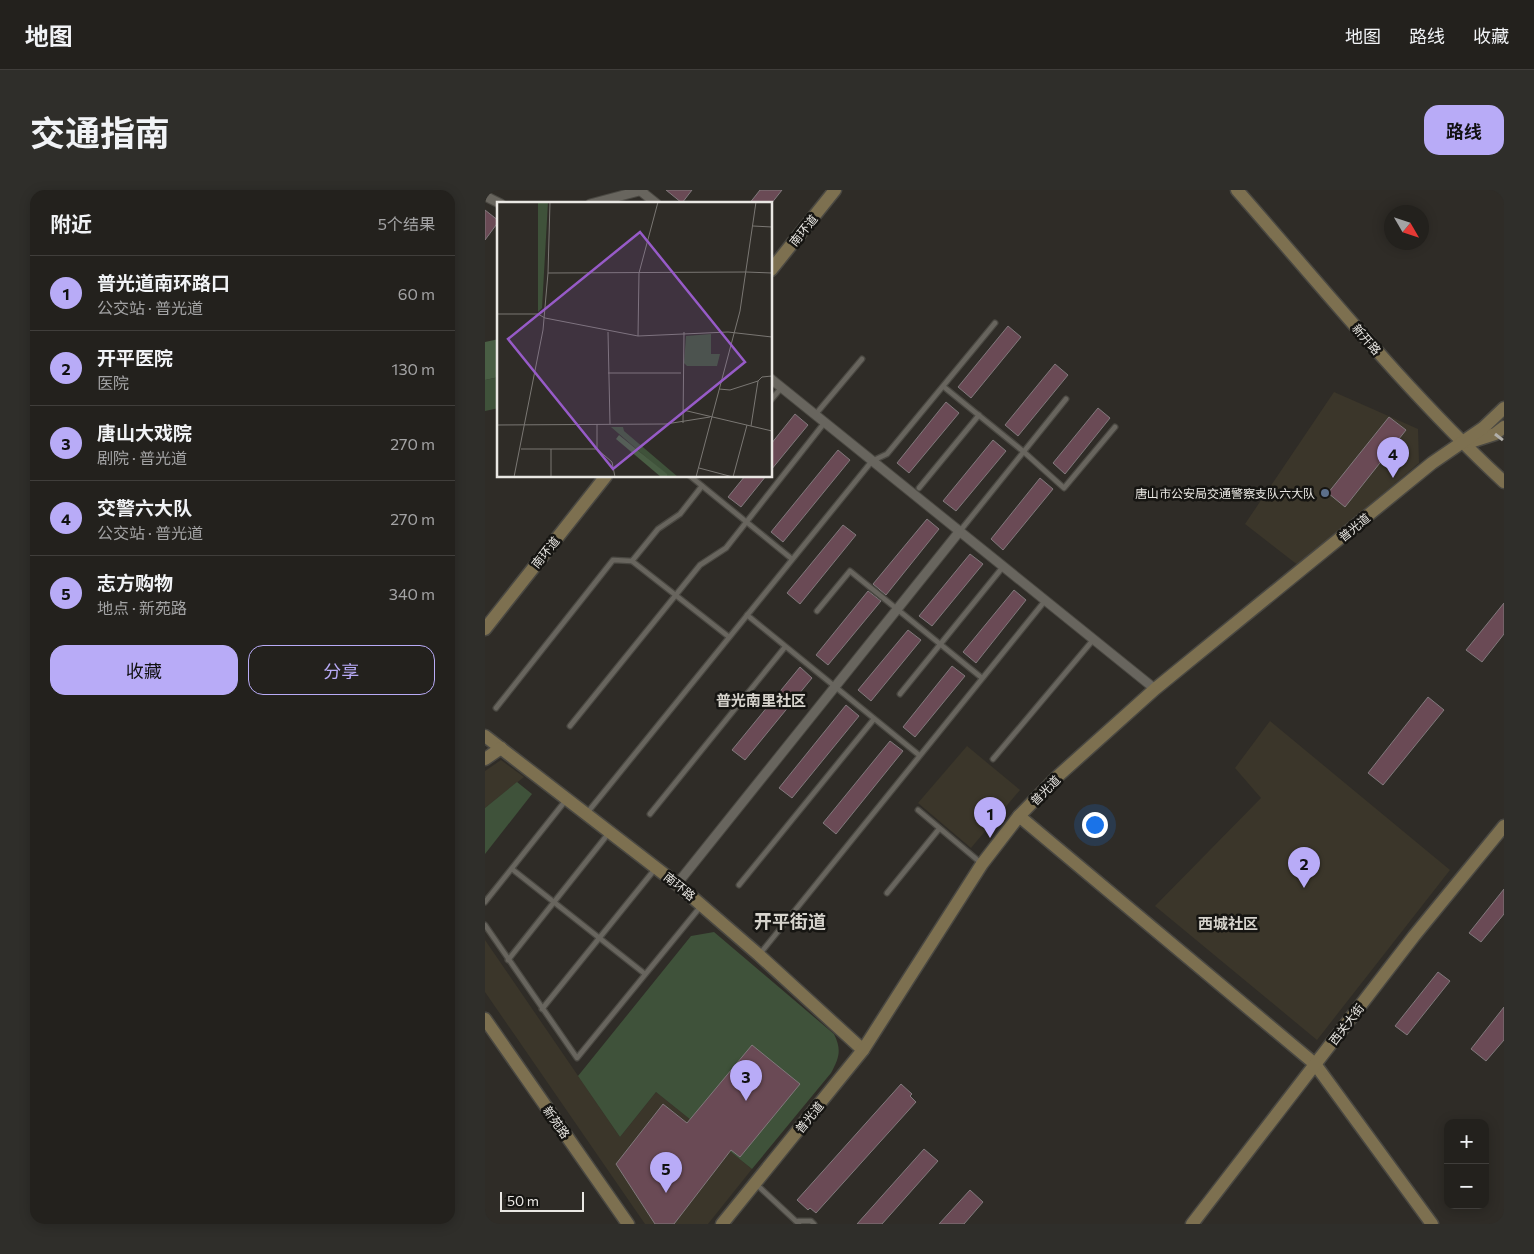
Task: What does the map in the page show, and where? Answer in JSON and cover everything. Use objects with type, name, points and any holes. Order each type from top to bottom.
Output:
[{"type":"street","name":"南环道","points":[[773,268],[835,190]]},
{"type":"street","name":"新开路","points":[[1237,190],[1412,390],[1463,444],[1504,482]]},
{"type":"street","points":[[598,202],[642,191],[655,202]]},
{"type":"street","points":[[485,196],[497,202]]},
{"type":"street","points":[[773,381],[1044,602],[1155,689]]},
{"type":"street","name":"普光道","points":[[722,1224],[863,1050],[982,864],[1019,816],[1058,776],[1155,689],[1432,463],[1463,444],[1497,417],[1504,408]]},
{"type":"street","name":"普光道","points":[[1463,444],[1495,434],[1504,427]]},
{"type":"street","name":"南环道","points":[[485,629],[604,478]]},
{"type":"street","points":[[677,884],[959,532]]},
{"type":"street","name":"南环路","points":[[485,736],[702,904],[863,1050]]},
{"type":"street","points":[[485,759],[501,748]]},
{"type":"street","points":[[1019,816],[1315,1064],[1433,1224]]},
{"type":"street","name":"西关大街","points":[[1192,1224],[1414,936],[1504,826]]},
{"type":"street","name":"新苑路","points":[[485,1019],[628,1224]]},
{"type":"lane","points":[[587,814],[872,461],[887,454],[995,323]]},
{"type":"lane","points":[[815,415],[862,359]]},
{"type":"lane","points":[[773,397],[781,387]]},
{"type":"lane","points":[[944,387],[1024,452],[1064,488],[1115,427]]},
{"type":"lane","points":[[959,532],[1066,399]]},
{"type":"lane","points":[[919,488],[979,415]]},
{"type":"lane","points":[[570,726],[700,565],[726,548],[825,422]]},
{"type":"lane","points":[[693,478],[793,559]]},
{"type":"lane","points":[[631,561],[658,529],[680,514],[703,486]]},
{"type":"lane","points":[[497,708],[613,560],[631,561],[729,637]]},
{"type":"lane","points":[[900,694],[1002,568]]},
{"type":"lane","points":[[817,611],[850,571],[982,678]]},
{"type":"lane","points":[[759,955],[1044,602]]},
{"type":"lane","points":[[747,615],[919,755]]},
{"type":"lane","points":[[993,759],[1093,640]]},
{"type":"lane","points":[[650,814],[785,646]]},
{"type":"lane","points":[[739,885],[875,719]]},
{"type":"lane","points":[[485,902],[567,799]]},
{"type":"lane","points":[[917,810],[982,864]]},
{"type":"lane","points":[[887,893],[939,829]]},
{"type":"lane","points":[[508,960],[609,833]]},
{"type":"lane","points":[[541,1009],[656,868]]},
{"type":"lane","points":[[512,869],[645,974]]},
{"type":"lane","points":[[485,925],[541,1009],[577,1058],[702,904]]},
{"type":"lane","points":[[755,1184],[799,1222],[811,1221],[814,1224]]},
{"type":"shaded area","name":"唐山市公安局交通警察支队六大队","points":[[1334,392],[1418,429],[1419,463],[1299,566],[1245,524]]},
{"type":"shaded area","points":[[1270,721],[1450,870],[1317,1040],[1155,906],[1261,798],[1235,768]]},
{"type":"shaded area","points":[[967,746],[1020,790],[971,848],[918,803]]},
{"type":"shaded area","points":[[501,760],[524,777],[485,808],[485,771]]},
{"type":"shaded area","points":[[485,940],[620,1137],[656,1092],[752,1169],[708,1224],[645,1224],[485,992]]},
{"type":"green space","points":[[497,339],[497,377],[485,380],[485,342]]},
{"type":"green space","points":[[497,377],[497,408],[485,411],[485,380]]},
{"type":"green space","points":[[517,782],[532,794],[485,854],[485,808]]},
{"type":"green space","points":[[714,932],[834,1034],[839,1049],[838,1058],[831,1073],[752,1169],[656,1092],[620,1137],[578,1076],[691,936]]},
{"type":"building","points":[[666,190],[692,190],[681,202]]},
{"type":"building","points":[[760,190],[782,190],[773,202],[751,202]]},
{"type":"building","points":[[485,210],[497,219],[497,224],[485,240]]},
{"type":"building","points":[[1008,326],[1021,337],[971,398],[958,387]]},
{"type":"building","points":[[1055,364],[1068,375],[1018,436],[1005,425]]},
{"type":"building","points":[[946,402],[959,413],[909,473],[897,463]]},
{"type":"building","points":[[1098,408],[1110,418],[1065,474],[1053,463]]},
{"type":"building","points":[[795,414],[808,425],[773,468],[773,442]]},
{"type":"building","points":[[1389,417],[1406,430],[1345,507],[1328,493]]},
{"type":"building","points":[[993,440],[1006,451],[956,511],[943,501]]},
{"type":"building","points":[[838,450],[850,460],[783,542],[771,532]]},
{"type":"building","points":[[743,478],[764,478],[741,507],[728,497]]},
{"type":"building","points":[[1040,478],[1053,489],[1003,550],[991,539]]},
{"type":"building","points":[[927,519],[939,529],[886,595],[873,584]]},
{"type":"building","points":[[843,525],[856,535],[800,604],[787,593]]},
{"type":"building","points":[[970,554],[983,564],[932,626],[919,616]]},
{"type":"building","points":[[1014,590],[1026,600],[976,663],[963,652]]},
{"type":"building","points":[[868,591],[881,601],[828,665],[816,655]]},
{"type":"building","points":[[1504,603],[1504,634],[1482,662],[1466,650]]},
{"type":"building","points":[[908,630],[921,640],[871,701],[858,690]]},
{"type":"building","points":[[952,666],[965,676],[915,737],[903,727]]},
{"type":"building","points":[[800,667],[812,678],[745,760],[732,750]]},
{"type":"building","points":[[1428,697],[1444,710],[1383,785],[1368,773]]},
{"type":"building","points":[[846,705],[859,716],[792,798],[779,788]]},
{"type":"building","points":[[890,741],[903,751],[836,834],[823,823]]},
{"type":"building","points":[[1504,889],[1504,914],[1481,942],[1469,933]]},
{"type":"building","points":[[1438,972],[1450,981],[1407,1035],[1395,1026]]},
{"type":"building","points":[[1504,1007],[1504,1040],[1486,1061],[1471,1049]]},
{"type":"building","points":[[752,1045],[800,1084],[740,1157],[731,1150],[674,1224],[655,1224],[616,1164],[663,1104],[687,1123]]},
{"type":"building","points":[[901,1084],[912,1094],[910,1096],[916,1102],[816,1213],[810,1208],[808,1210],[797,1200]]},
{"type":"building","points":[[924,1149],[938,1161],[882,1224],[857,1224]]},
{"type":"building","points":[[970,1190],[983,1202],[964,1224],[939,1224]]},
{"type":"railway","points":[[1495,434],[1504,441]]},
{"type":"place","name":"交警六大队","points":[[1393,478]]},
{"type":"place","name":"唐山市公安局交通警察支队六大队","points":[[1325,493]]},
{"type":"place","name":"普光道南环路口","points":[[990,838]]},
{"type":"place","name":"开平医院","points":[[1304,888]]},
{"type":"place","name":"唐山大戏院","points":[[746,1101]]},
{"type":"place","name":"志方购物","points":[[666,1193]]},
{"type":"district","name":"普光南里社区","points":[[761,700]]},
{"type":"district","name":"开平街道","points":[[790,921]]},
{"type":"district","name":"西城社区","points":[[1228,923]]}]
